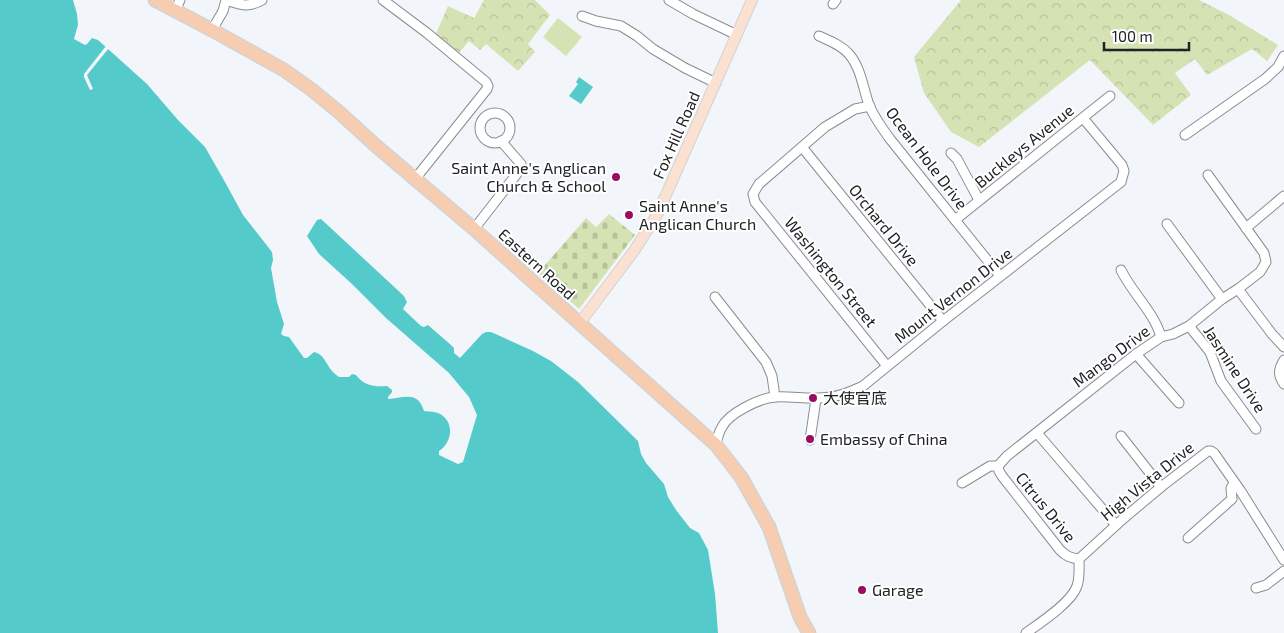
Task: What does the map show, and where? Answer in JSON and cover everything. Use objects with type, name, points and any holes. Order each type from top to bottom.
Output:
[{"type":"highway","name":"Eastern Road","points":[[155,0],[178,5],[212,30],[284,70],[307,86],[474,229],[716,445],[741,477],[769,527],[800,617],[809,633]]},
{"type":"main road","name":"Fox Hill Road","points":[[579,324],[634,251],[658,213],[752,0]]},
{"type":"street","points":[[212,30],[223,11],[226,0],[244,6],[255,4],[262,0]]},
{"type":"street","points":[[383,0],[427,33],[486,82],[488,86],[415,179]]},
{"type":"street","points":[[669,0],[737,35]]},
{"type":"street","points":[[582,16],[621,26],[638,36],[653,49],[685,68],[716,83]]},
{"type":"street","name":"Ocean Hole Drive","points":[[819,36],[844,49],[850,56],[865,88],[870,106],[880,125],[1000,276]]},
{"type":"street","points":[[1185,135],[1265,79],[1278,67],[1284,56]]},
{"type":"street","name":"Buckleys Avenue","points":[[955,220],[1110,96]]},
{"type":"street","points":[[802,147],[825,127],[842,116],[855,109],[870,106]]},
{"type":"street","points":[[470,110],[483,118]]},
{"type":"street","points":[[492,113],[501,114],[508,121],[508,135],[500,141],[491,142],[480,132],[483,118],[492,113]]},
{"type":"street","name":"Mount Vernon Drive","points":[[704,434],[721,427],[738,412],[752,404],[775,397],[831,397],[849,393],[863,386],[1121,182],[1124,171],[1122,165],[1083,118]]},
{"type":"street","points":[[474,229],[521,167],[521,164],[500,141]]},
{"type":"street","name":"Washington Street","points":[[802,147],[759,184],[753,194],[755,202],[887,366]]},
{"type":"street","name":"Orchard Drive","points":[[802,147],[943,321]]},
{"type":"street","points":[[951,153],[957,159],[980,200]]},
{"type":"street","name":"Mango Drive","points":[[962,483],[990,466],[998,466],[1007,456],[1136,354],[1161,336],[1173,334],[1189,326],[1222,299],[1260,272],[1266,262],[1264,253],[1208,175]]},
{"type":"street","points":[[1246,228],[1284,196]]},
{"type":"street","points":[[1168,224],[1222,299]]},
{"type":"street","points":[[1121,270],[1126,281],[1158,325],[1161,336]]},
{"type":"street","points":[[1238,289],[1284,347]]},
{"type":"street","points":[[715,297],[766,362],[772,376],[775,397]]},
{"type":"street","name":"Jasmine Drive","points":[[1189,326],[1210,352],[1221,382],[1256,429]]},
{"type":"street","points":[[1136,354],[1179,403]]},
{"type":"street","points":[[1284,360],[1279,371],[1280,378],[1284,384]]},
{"type":"street","points":[[810,440],[816,398]]},
{"type":"street","points":[[716,445],[721,427]]},
{"type":"street","points":[[1037,433],[1116,525]]},
{"type":"street","points":[[1121,436],[1161,487]]},
{"type":"street","name":"High Vista Drive","points":[[1079,559],[1161,487],[1208,451],[1211,451],[1284,560]]},
{"type":"street","name":"Citrus Drive","points":[[998,466],[1002,476],[1048,536],[1067,556],[1079,559]]},
{"type":"street","points":[[1188,538],[1232,499],[1230,488],[1234,483]]},
{"type":"street","points":[[1026,633],[1074,594],[1078,585],[1079,559]]},
{"type":"street","points":[[1256,588],[1266,585],[1284,571]]},
{"type":"green space","points":[[484,0],[535,0],[550,15],[528,44],[535,52],[518,71],[486,44],[480,50],[469,41],[458,54],[435,36],[448,6],[474,18]]},
{"type":"green space","points":[[961,0],[1199,0],[1229,15],[1278,45],[1267,61],[1252,49],[1207,75],[1195,59],[1175,73],[1191,95],[1153,125],[1090,60],[979,147],[951,132],[924,93],[914,57]]},
{"type":"green space","points":[[558,18],[582,37],[566,56],[543,37]]},
{"type":"green space","points":[[609,214],[635,235],[579,309],[538,273],[586,218],[596,227]]},
{"type":"water","points":[[0,0],[73,0],[78,25],[74,39],[85,45],[92,38],[98,40],[147,84],[178,120],[205,147],[243,215],[272,252],[271,268],[277,302],[284,324],[281,334],[289,337],[304,358],[307,358],[314,352],[320,355],[339,377],[349,377],[352,374],[370,385],[387,386],[392,390],[388,399],[414,398],[418,400],[424,411],[440,414],[448,422],[450,432],[447,443],[439,451],[439,455],[458,464],[463,462],[477,415],[469,397],[449,373],[386,318],[319,254],[307,236],[317,220],[321,219],[404,296],[407,302],[403,309],[421,326],[428,325],[454,348],[454,353],[460,358],[482,334],[491,332],[551,361],[578,382],[638,441],[641,454],[646,463],[664,484],[668,497],[676,510],[690,528],[699,533],[708,550],[715,594],[718,633],[0,633]]},
{"type":"water","points":[[579,77],[593,87],[581,104],[569,96],[578,84],[576,82]]},
{"type":"pier","points":[[106,46],[109,48],[87,75],[93,89],[90,90],[84,74]]},
{"type":"place","name":"Saint Anne's Anglican Church & School","points":[[616,177]]},
{"type":"place","name":"Saint Anne's Anglican Church","points":[[629,215]]},
{"type":"place","name":"大使官底","points":[[813,398]]},
{"type":"place","name":"Embassy of China","points":[[810,439]]},
{"type":"place","name":"Garage","points":[[862,590]]}]
